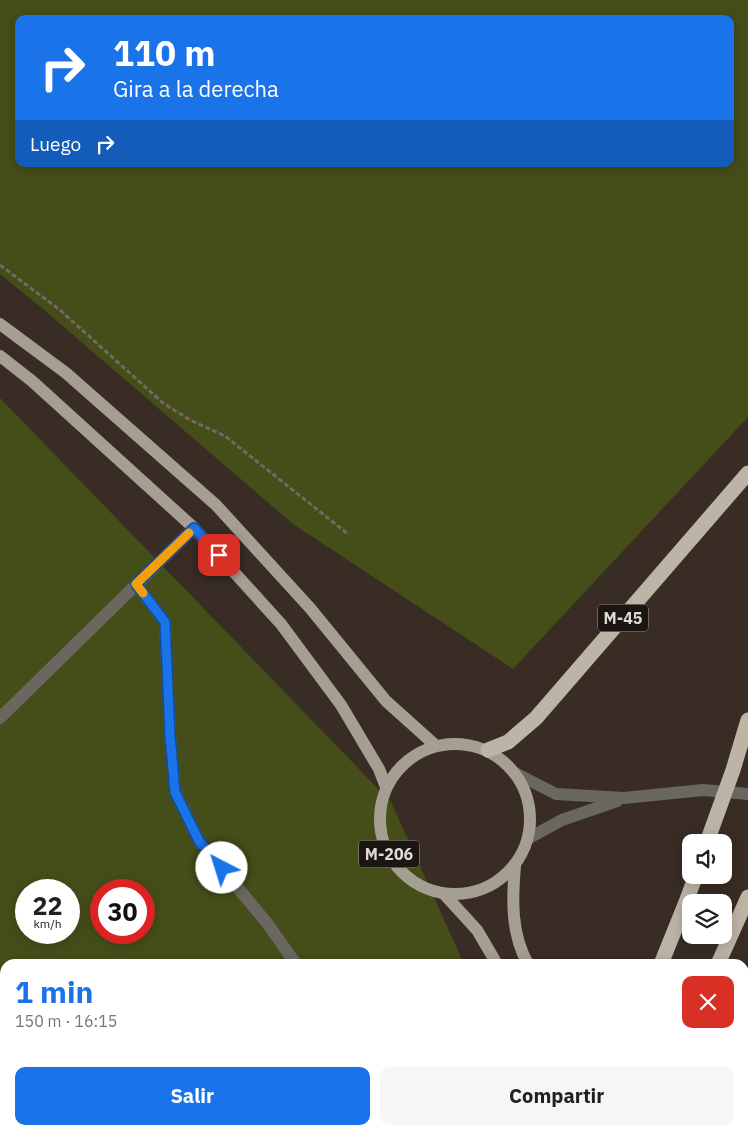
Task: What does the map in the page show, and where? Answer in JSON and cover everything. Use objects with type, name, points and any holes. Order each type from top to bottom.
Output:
[{"type":"highway","name":"M-45","points":[[488,750],[508,742],[536,718],[748,473]]},
{"type":"highway","points":[[710,834],[733,770],[748,720]]},
{"type":"highway","points":[[663,959],[693,884]]},
{"type":"highway","points":[[720,959],[748,897]]},
{"type":"main road","points":[[0,324],[66,373],[216,505],[310,608],[386,701],[435,745]]},
{"type":"main road","points":[[0,356],[32,382],[194,528],[281,624],[336,697],[380,768],[386,787]]},
{"type":"main road","name":"M-206","points":[[444,894],[476,892],[496,883],[515,866],[529,838],[530,806],[517,774],[488,750],[464,743],[435,745],[409,758],[386,787],[379,823],[386,852],[408,878],[444,894],[477,930],[494,959]]},
{"type":"main road","name":"M-206","points":[[515,866],[513,894],[515,928],[525,959]]},
{"type":"street","points":[[0,718],[194,528]]},
{"type":"street","points":[[136,584],[165,622],[170,735],[175,792],[199,841],[268,923],[293,959]]},
{"type":"street","points":[[517,774],[556,794],[624,798],[703,790],[748,794]]},
{"type":"street","points":[[529,838],[562,820],[624,798]]},
{"type":"path","points":[[0,265],[60,310],[162,403],[190,420],[225,436],[348,534]]},
{"type":"green space","points":[[0,0],[748,0],[748,417],[513,669],[293,524],[0,274]]},
{"type":"green space","points":[[0,398],[391,802],[462,959],[0,959]]},
{"type":"slow traffic","points":[[143,593],[136,584],[189,533]]},
{"type":"route","points":[[219,555],[194,528],[136,584],[165,622],[170,735],[175,792],[199,841],[222,868]]}]
